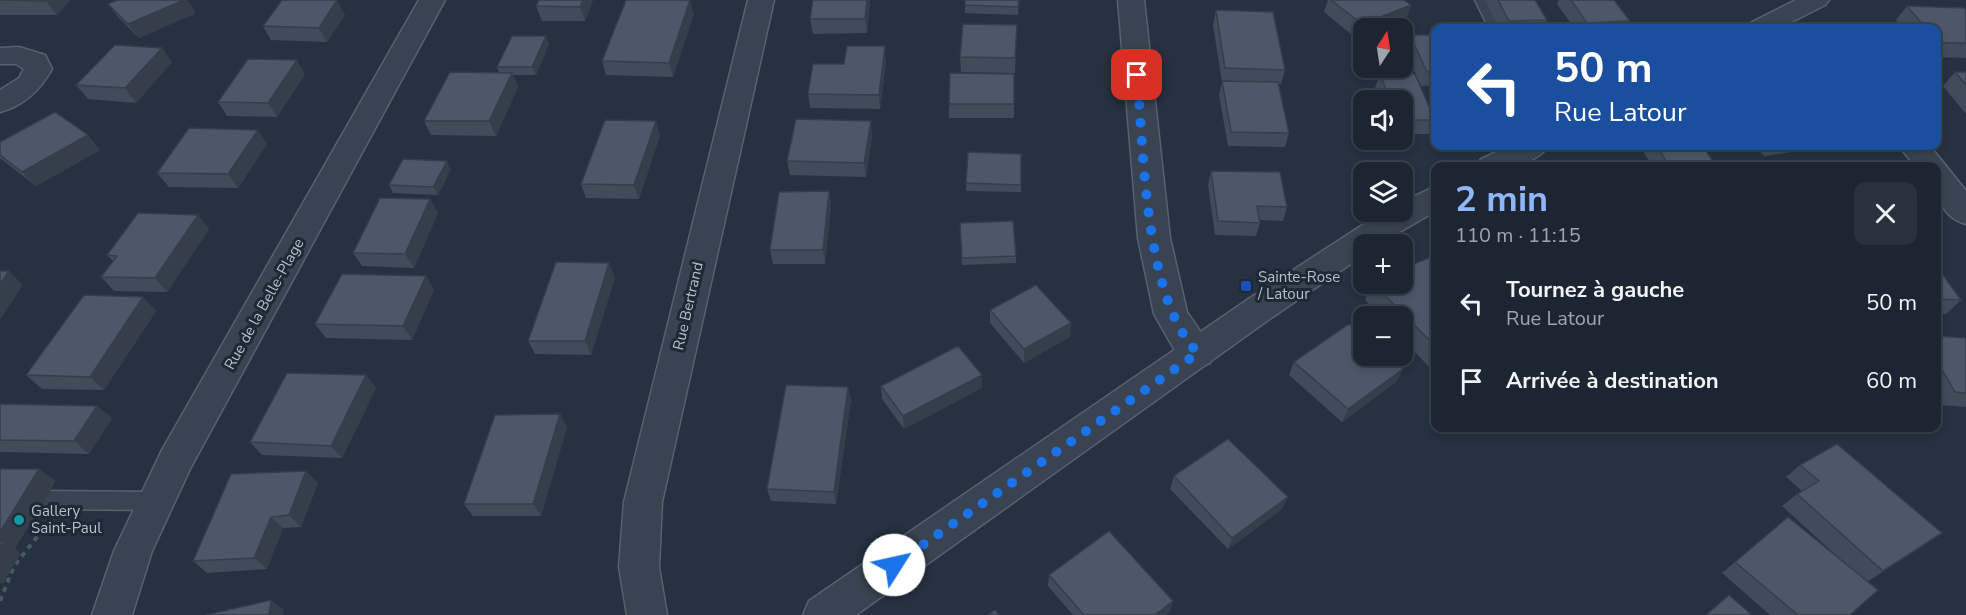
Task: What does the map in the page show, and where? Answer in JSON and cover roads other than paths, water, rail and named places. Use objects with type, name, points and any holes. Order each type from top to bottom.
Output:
[{"type":"street","name":"Rue de la Belle-Plage","points":[[112,615],[133,551],[155,501],[432,0]]},
{"type":"street","name":"Rue Bertrand","points":[[647,615],[639,567],[643,502],[761,0]]},
{"type":"street","points":[[1131,0],[1154,238],[1171,314],[1189,344],[1198,353]]},
{"type":"street","points":[[1769,24],[1816,0]]},
{"type":"street","points":[[0,56],[26,56],[35,61],[38,69],[30,84],[0,103]]},
{"type":"street","points":[[1499,162],[1525,150]]},
{"type":"street","points":[[1917,150],[1927,162]]},
{"type":"street","points":[[1941,180],[1966,213]]},
{"type":"street","points":[[823,615],[1350,249],[1431,200]]},
{"type":"lane","points":[[1482,0],[1494,24]]},
{"type":"lane","points":[[44,500],[155,501]]},
{"type":"place","name":"Sainte-Rose / Latour","points":[[1246,286]]},
{"type":"place","name":"Gallery Saint-Paul","points":[[19,520]]}]
